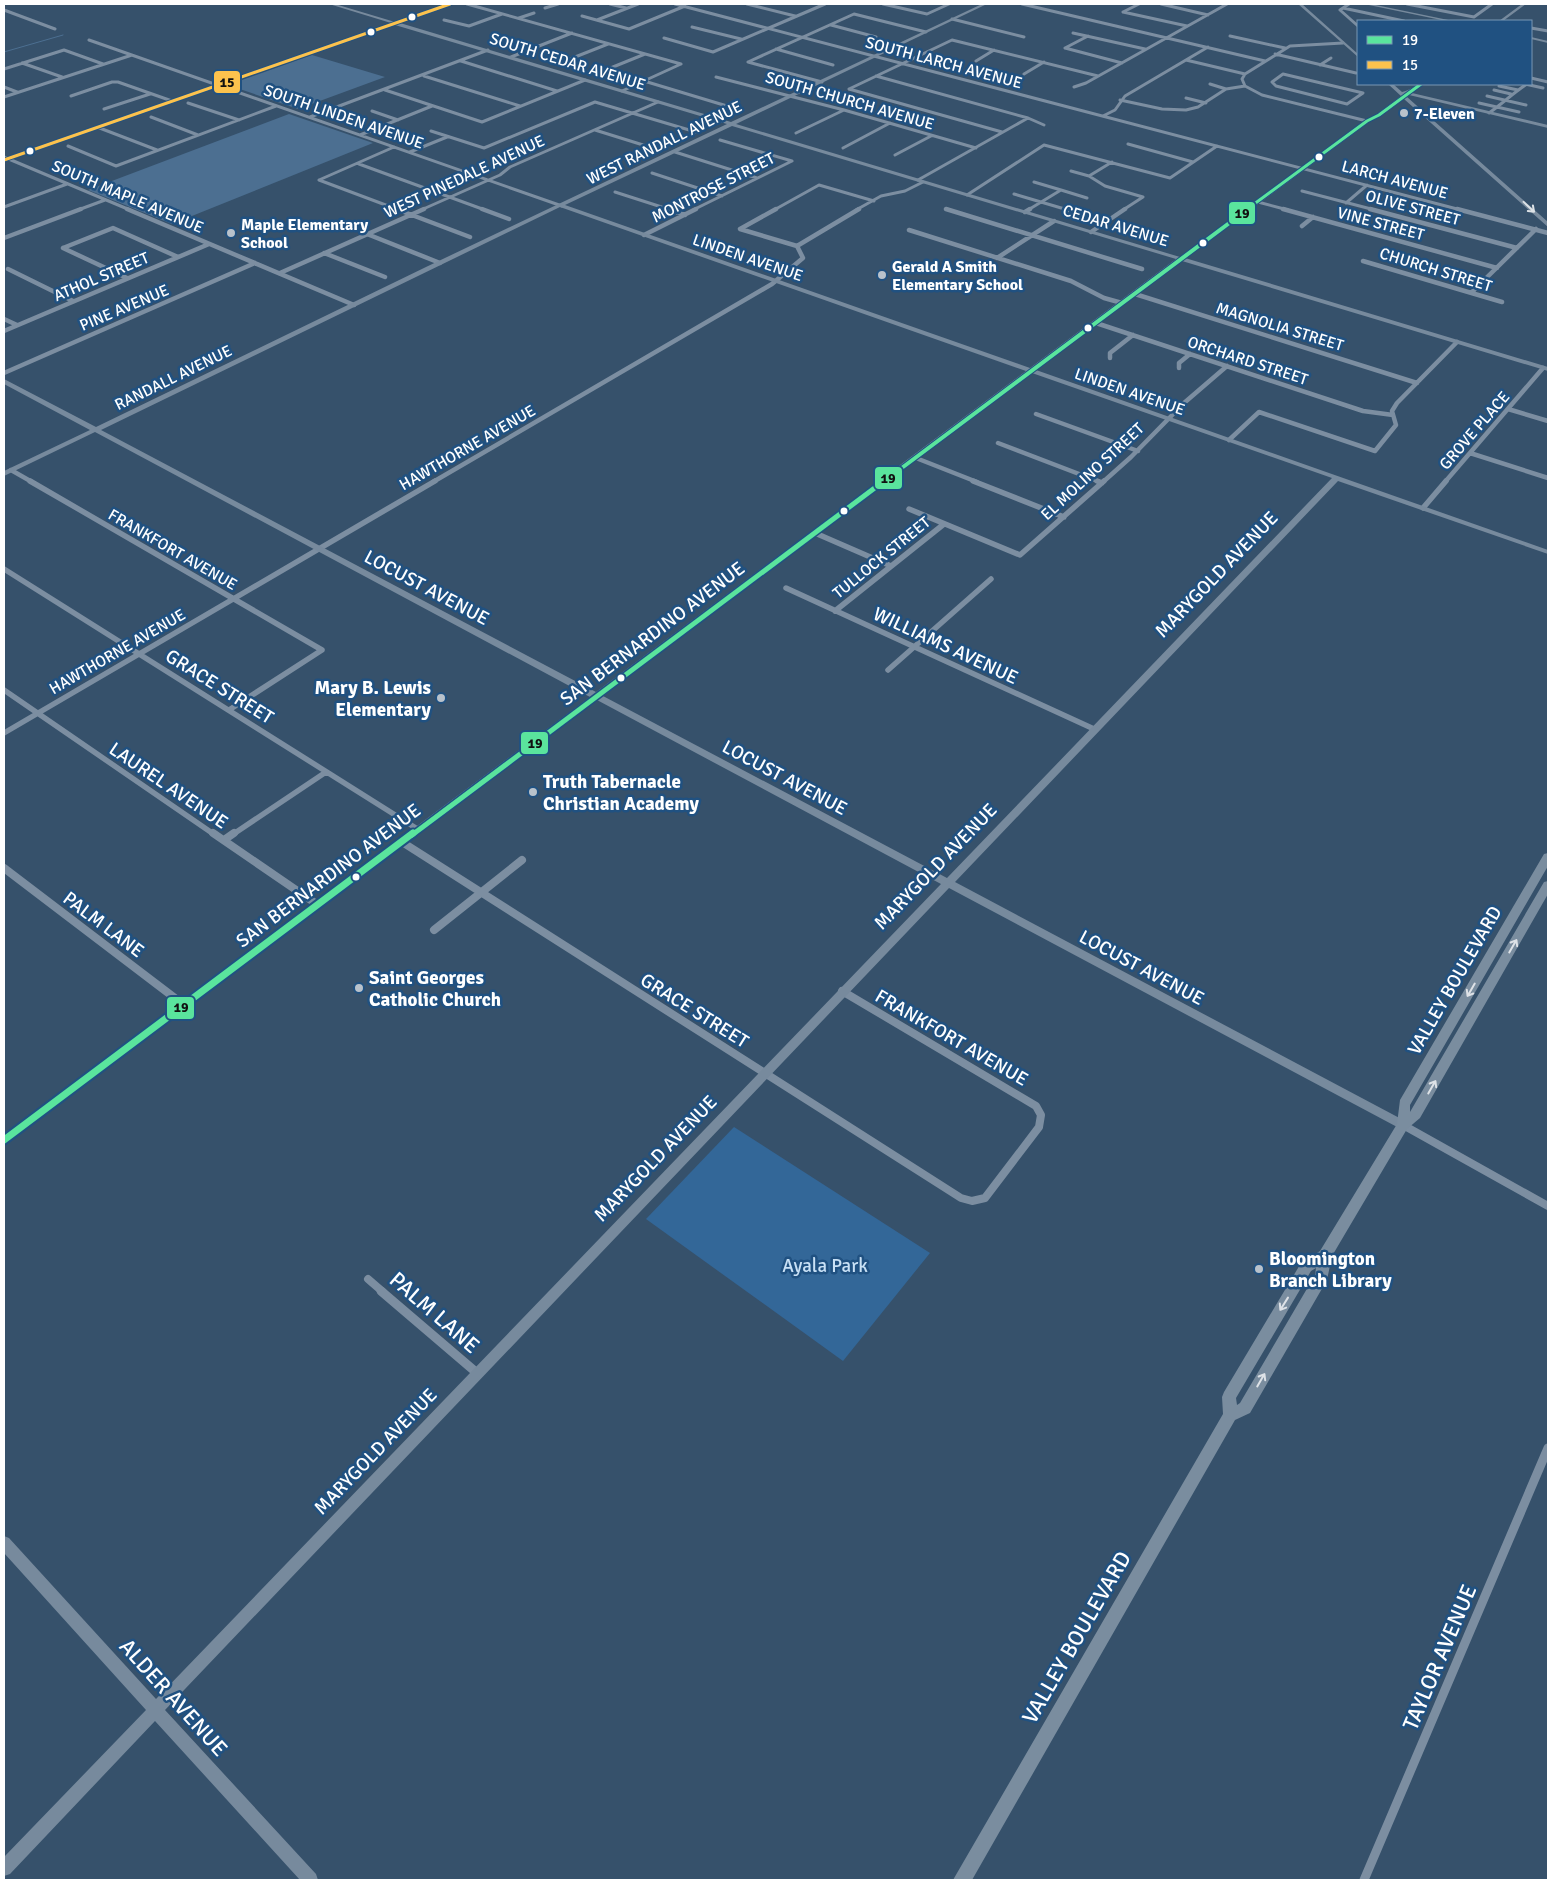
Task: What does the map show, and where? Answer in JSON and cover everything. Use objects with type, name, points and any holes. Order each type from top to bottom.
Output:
[{"type":"main road","name":"SOUTH CEDAR AVENUE","points":[[331,4],[733,124]]},
{"type":"main road","points":[[5,159],[450,4]]},
{"type":"main road","name":"WEST RANDALL AVENUE","points":[[354,305],[985,4]]},
{"type":"main road","points":[[1300,4],[1357,55]]},
{"type":"main road","points":[[1308,4],[1357,47]]},
{"type":"main road","points":[[1366,4],[1446,20]]},
{"type":"main road","points":[[1502,20],[1524,4]]},
{"type":"main road","points":[[1532,38],[1548,42]]},
{"type":"main road","points":[[1392,85],[1404,93],[1523,194]]},
{"type":"main road","points":[[1401,85],[1404,93],[1413,104],[1548,225]]},
{"type":"main road","points":[[1367,121],[1396,102],[1412,85]]},
{"type":"main road","points":[[1367,121],[1373,113],[1419,85]]},
{"type":"main road","points":[[1404,93],[1548,126]]},
{"type":"main road","points":[[1396,102],[1413,104]]},
{"type":"main road","name":"SAN BERNARDINO AVENUE","points":[[4,1140],[1367,121]]},
{"type":"main road","name":"CEDAR AVENUE","points":[[733,124],[1546,369]]},
{"type":"main road","points":[[1453,140],[1458,141],[1473,151]]},
{"type":"main road","points":[[1498,181],[1508,181]]},
{"type":"main road","points":[[1537,205],[1548,216]]},
{"type":"main road","name":"LINDEN AVENUE","points":[[562,206],[1548,552]]},
{"type":"main road","name":"RANDALL AVENUE","points":[[7,472],[354,305]]},
{"type":"main road","name":"LOCUST AVENUE","points":[[4,381],[1403,1125]]},
{"type":"main road","name":"MARYGOLD AVENUE","points":[[4,1868],[842,991],[1336,478]]},
{"type":"main road","name":"VALLEY BOULEVARD","points":[[1403,1125],[1404,1104],[1548,857]]},
{"type":"main road","name":"VALLEY BOULEVARD","points":[[962,1880],[1230,1415],[1229,1397],[1306,1267],[1325,1255],[1403,1125],[1416,1114],[1548,885]]},
{"type":"main road","name":"ALDER AVENUE","points":[[4,1543],[310,1880]]},
{"type":"street","points":[[467,4],[681,64],[622,91]]},
{"type":"street","points":[[477,6],[485,4]]},
{"type":"street","points":[[545,8],[558,4]]},
{"type":"street","points":[[610,4],[627,8]]},
{"type":"street","points":[[597,20],[638,4]]},
{"type":"street","name":"SOUTH LARCH AVENUE","points":[[676,4],[1206,143]]},
{"type":"street","points":[[582,16],[629,28],[690,4]]},
{"type":"street","points":[[747,4],[795,16]]},
{"type":"street","points":[[814,4],[823,5]]},
{"type":"street","points":[[883,4],[927,14],[949,4]]},
{"type":"street","points":[[1023,4],[1265,61]]},
{"type":"street","points":[[1139,4],[1122,12],[1187,26]]},
{"type":"street","points":[[1160,4],[1208,14]]},
{"type":"street","points":[[1074,87],[1098,76],[1228,4]]},
{"type":"street","points":[[1349,4],[1340,10],[1357,25]]},
{"type":"street","points":[[1407,4],[1474,17],[1492,4]]},
{"type":"street","points":[[664,38],[713,52],[823,5]]},
{"type":"street","points":[[1343,8],[1399,20]]},
{"type":"street","points":[[1424,16],[1434,9]]},
{"type":"street","points":[[4,10],[55,29]]},
{"type":"street","points":[[519,18],[534,13]]},
{"type":"street","points":[[444,20],[469,26],[502,14]]},
{"type":"street","points":[[822,82],[748,62],[854,14],[926,32]]},
{"type":"street","points":[[952,19],[1024,37]]},
{"type":"street","points":[[830,25],[876,37]]},
{"type":"street","points":[[692,27],[742,39]]},
{"type":"street","points":[[1532,28],[1548,31]]},
{"type":"street","points":[[511,57],[572,33]]},
{"type":"street","points":[[1073,33],[1145,50]]},
{"type":"street","points":[[1088,36],[1065,48],[1122,62]]},
{"type":"street","points":[[1230,36],[1285,48]]},
{"type":"street","name":"SOUTH LINDEN AVENUE","points":[[89,40],[562,206]]},
{"type":"street","points":[[1002,132],[849,89],[952,40],[1098,76]]},
{"type":"street","points":[[516,42],[536,47]]},
{"type":"street","points":[[1244,86],[1242,79],[1246,74],[1285,48],[1299,44],[1342,42]]},
{"type":"street","points":[[570,58],[608,43]]},
{"type":"street","points":[[1103,116],[1115,110],[1120,100],[1208,47]]},
{"type":"street","points":[[776,49],[833,65]]},
{"type":"street","points":[[4,69],[62,50],[104,64]]},
{"type":"street","points":[[310,117],[488,50]]},
{"type":"street","points":[[976,61],[994,50]]},
{"type":"street","points":[[608,70],[645,54]]},
{"type":"street","points":[[1275,54],[1356,73]]},
{"type":"street","points":[[4,97],[132,55]]},
{"type":"street","points":[[1320,65],[1331,58]]},
{"type":"street","points":[[1186,60],[1246,74]]},
{"type":"street","points":[[460,61],[557,91]]},
{"type":"street","points":[[1024,74],[1044,62]]},
{"type":"street","points":[[21,63],[62,78]]},
{"type":"street","points":[[1283,74],[1363,93],[1347,104],[1314,96],[1276,86],[1272,82],[1283,74]]},
{"type":"street","points":[[424,75],[520,106]]},
{"type":"street","points":[[876,76],[1028,118],[1044,125]]},
{"type":"street","name":"SOUTH CHURCH AVENUE","points":[[716,77],[844,110],[976,148]]},
{"type":"street","points":[[1532,78],[1548,82]]},
{"type":"street","points":[[385,90],[482,122],[584,80]]},
{"type":"street","points":[[644,81],[727,106]]},
{"type":"street","points":[[71,96],[112,82],[118,82],[172,101]]},
{"type":"street","points":[[1210,84],[1226,89]]},
{"type":"street","points":[[1491,113],[1499,109],[1498,107],[1511,94],[1525,85]]},
{"type":"street","points":[[1530,85],[1543,88]]},
{"type":"street","points":[[1120,100],[1175,110],[1198,108],[1226,89],[1244,86],[1260,94],[1367,121]]},
{"type":"street","points":[[1499,86],[1519,90]]},
{"type":"street","points":[[4,87],[17,92]]},
{"type":"street","points":[[1494,90],[1511,94]]},
{"type":"street","points":[[104,109],[150,94]]},
{"type":"street","points":[[1302,105],[1314,96]]},
{"type":"street","points":[[1487,96],[1526,105]]},
{"type":"street","points":[[1186,98],[1206,103]]},
{"type":"street","points":[[431,131],[484,148],[595,102],[696,132]]},
{"type":"street","name":"WEST PINEDALE AVENUE","points":[[280,273],[450,198],[500,175],[510,168],[658,102]]},
{"type":"street","points":[[188,103],[240,120]]},
{"type":"street","points":[[1479,103],[1519,112]]},
{"type":"street","points":[[68,146],[116,166],[276,106]]},
{"type":"street","points":[[360,135],[432,106]]},
{"type":"street","points":[[796,133],[844,110]]},
{"type":"street","points":[[372,112],[398,120]]},
{"type":"street","points":[[151,117],[198,135]]},
{"type":"street","points":[[874,200],[819,185],[740,229],[797,246],[874,200],[912,188],[1028,118]]},
{"type":"street","points":[[843,148],[890,123]]},
{"type":"street","points":[[97,127],[156,150]]},
{"type":"street","points":[[595,130],[656,149]]},
{"type":"street","points":[[895,155],[931,136]]},
{"type":"street","points":[[410,152],[447,137]]},
{"type":"street","name":"MONTROSE STREET","points":[[644,235],[792,161],[720,140]]},
{"type":"street","name":"LARCH AVENUE","points":[[1206,143],[1548,233]]},
{"type":"street","points":[[1128,144],[1194,162]]},
{"type":"street","points":[[967,195],[1000,176],[1005,168],[1044,146],[1170,178],[1217,146]]},
{"type":"street","points":[[394,147],[319,180],[470,237]]},
{"type":"street","points":[[675,152],[757,178]]},
{"type":"street","name":"SOUTH MAPLE AVENUE","points":[[5,159],[354,305]]},
{"type":"street","points":[[1089,176],[1112,162]]},
{"type":"street","points":[[359,164],[509,219]]},
{"type":"street","points":[[1071,171],[1089,176],[1104,186],[1142,197],[1091,232]]},
{"type":"street","points":[[652,174],[722,196]]},
{"type":"street","points":[[1034,182],[1087,198]]},
{"type":"street","points":[[5,205],[67,184]]},
{"type":"street","points":[[1346,203],[1368,185]]},
{"type":"street","points":[[1025,212],[1061,190]]},
{"type":"street","name":"OLIVE STREET","points":[[1302,191],[1517,248]]},
{"type":"street","points":[[615,192],[685,215]]},
{"type":"street","points":[[1014,194],[1068,210]]},
{"type":"street","points":[[4,238],[105,200]]},
{"type":"street","name":"VINE STREET","points":[[1258,202],[1497,268]]},
{"type":"street","points":[[946,209],[1142,269]]},
{"type":"street","points":[[1302,226],[1313,217]]},
{"type":"street","points":[[997,258],[1054,221]]},
{"type":"street","points":[[127,278],[63,248],[113,228],[178,257]]},
{"type":"street","points":[[1471,293],[1536,229]]},
{"type":"street","points":[[909,230],[1071,281],[1104,298],[1122,304]]},
{"type":"street","points":[[367,234],[440,263]]},
{"type":"street","name":"ATHOL STREET","points":[[4,331],[209,244]]},
{"type":"street","name":"HAWTHORNE AVENUE","points":[[4,732],[774,281],[803,258],[797,246]]},
{"type":"street","points":[[324,253],[385,277]]},
{"type":"street","name":"CHURCH STREET","points":[[1363,261],[1502,302]]},
{"type":"street","name":"PINE AVENUE","points":[[4,373],[255,263]]},
{"type":"street","points":[[8,269],[73,301]]},
{"type":"street","name":"MAGNOLIA STREET","points":[[1135,294],[1417,383]]},
{"type":"street","points":[[4,319],[17,325]]},
{"type":"street","name":"ORCHARD STREET","points":[[1096,323],[1363,411],[1393,415]]},
{"type":"street","points":[[1110,358],[1110,353],[1133,335]]},
{"type":"street","points":[[1229,440],[1259,412],[1375,451],[1394,430],[1396,422],[1393,408],[1457,342]]},
{"type":"street","points":[[1179,368],[1179,363],[1190,354]]},
{"type":"street","name":"EL MOLINO STREET","points":[[944,524],[1020,555],[1138,451],[1150,436],[1169,420],[1184,403],[1227,366]]},
{"type":"street","name":"GROVE PLACE","points":[[1423,508],[1508,409],[1546,369]]},
{"type":"street","points":[[1508,409],[1548,421]]},
{"type":"street","points":[[1036,414],[1138,451]]},
{"type":"street","points":[[998,443],[1102,483]]},
{"type":"street","points":[[1470,453],[1548,478]]},
{"type":"street","points":[[916,458],[1064,517]]},
{"type":"street","name":"FRANKFORT AVENUE","points":[[7,472],[322,650],[229,710]]},
{"type":"street","points":[[909,509],[944,524]]},
{"type":"street","name":"TULLOCK STREET","points":[[835,611],[944,524]]},
{"type":"street","points":[[815,533],[891,566]]},
{"type":"street","name":"GRACE STREET","points":[[4,569],[419,830]]},
{"type":"street","points":[[888,670],[991,578]]},
{"type":"street","name":"WILLIAMS AVENUE","points":[[786,588],[1094,730]]},
{"type":"street","name":"LAUREL AVENUE","points":[[4,690],[318,905]]},
{"type":"street","points":[[224,840],[326,772]]},
{"type":"street","name":"GRACE STREET","points":[[402,842],[961,1198],[972,1201]]},
{"type":"street","points":[[434,930],[522,860]]},
{"type":"street","name":"PALM LANE","points":[[4,868],[184,1005]]},
{"type":"street","name":"FRANKFORT AVENUE","points":[[842,991],[1036,1106],[1041,1115],[1039,1127],[985,1198],[972,1201]]},
{"type":"street","name":"LOCUST AVENUE","points":[[1403,1125],[1548,1206]]},
{"type":"street","name":"PALM LANE","points":[[368,1279],[477,1373]]},
{"type":"street","name":"TAYLOR AVENUE","points":[[1364,1880],[1548,1448]]},
{"type":"green space","name":"Ayala Park","points":[[734,1127],[930,1253],[843,1361],[646,1219]]},
{"type":"shaded area","points":[[312,55],[385,77],[298,109],[228,85]]},
{"type":"shaded area","points":[[289,114],[373,143],[172,224],[88,190]]},
{"type":"waterway","points":[[4,52],[63,35]]},
{"type":"transit line","name":"15","points":[[4,160],[450,4]]},
{"type":"transit line","name":"19","points":[[4,1140],[1198,246],[1367,121],[1379,115],[1420,85]]},
{"type":"place","name":"7-Eleven","points":[[1404,113]]},
{"type":"place","name":"Maple Elementary School","points":[[231,233]]},
{"type":"place","name":"Gerald A Smith Elementary School","points":[[882,275]]},
{"type":"place","name":"Mary B. Lewis Elementary","points":[[441,698]]},
{"type":"place","name":"Truth Tabernacle Christian Academy","points":[[533,792]]},
{"type":"place","name":"Saint Georges Catholic Church","points":[[359,988]]},
{"type":"place","name":"Bloomington Branch Library","points":[[1259,1269]]}]
